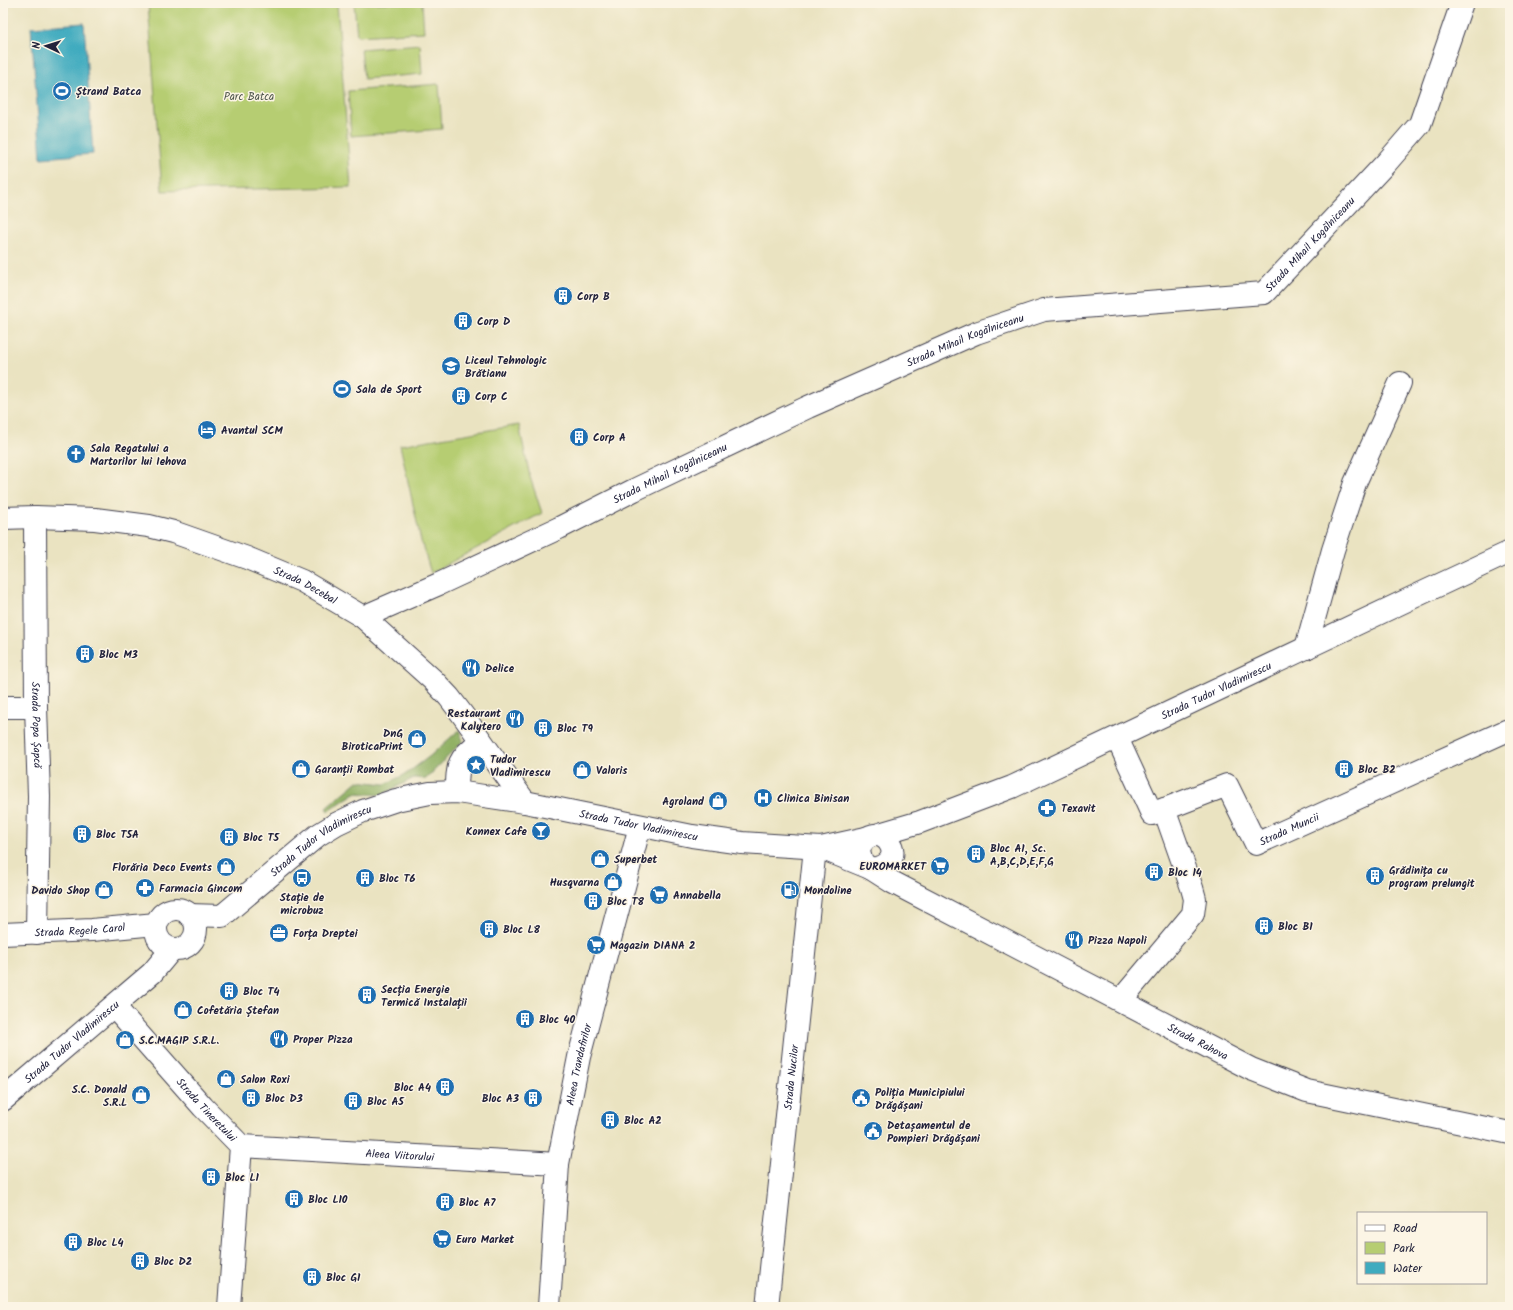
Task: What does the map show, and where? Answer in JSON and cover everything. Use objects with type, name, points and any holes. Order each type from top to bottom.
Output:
[{"type":"street","name":"Strada Mihail Kogălniceanu","points":[[363,617],[545,534],[639,487],[808,407],[976,333],[1044,310],[1264,293],[1387,162],[1420,124],[1462,3]]},
{"type":"street","points":[[1306,648],[1333,550],[1355,483],[1400,383]]},
{"type":"street","name":"Strada Decebal","points":[[3,518],[35,517],[95,519],[149,526],[173,532],[247,558],[302,581],[363,617],[433,680],[448,697],[525,802]]},
{"type":"street","name":"Strada Popa Șapcă","points":[[35,517],[36,707],[39,796],[38,933]]},
{"type":"street","name":"Strada Tudor Vladimirescu","points":[[3,1100],[152,973],[172,949],[185,947],[318,835],[336,824],[363,811],[396,800],[430,793],[457,792],[525,802],[692,836],[742,843],[818,848],[871,837],[920,822],[1012,787],[1510,552]]},
{"type":"street","points":[[3,707],[36,707]]},
{"type":"street","name":"Strada Muncii","points":[[1117,738],[1152,814],[1227,785],[1256,844],[1510,730]]},
{"type":"street","points":[[457,792],[459,764],[469,750],[481,741]]},
{"type":"street","points":[[1121,1000],[1193,914],[1195,899],[1192,888],[1164,809]]},
{"type":"street","name":"Strada Tudor Vladimirescu","points":[[891,856],[920,822]]},
{"type":"street","name":"Aleea Trandafirilor","points":[[549,1307],[558,1164],[579,1057],[640,826]]},
{"type":"street","points":[[871,837],[883,837],[891,846],[891,856],[882,868],[867,867],[861,860],[859,848],[862,842],[871,837]]},
{"type":"street","name":"Strada Tudor Vladimirescu","points":[[818,848],[867,867]]},
{"type":"street","name":"Strada Nucilor","points":[[767,1307],[818,848]]},
{"type":"street","name":"Strada Rahova","points":[[891,856],[909,889]]},
{"type":"street","name":"Strada Rahova","points":[[867,867],[892,882],[909,889],[1251,1069],[1307,1091],[1510,1133]]},
{"type":"street","points":[[172,949],[161,943],[156,931],[156,924],[162,914],[167,911],[179,910],[189,915],[222,916]]},
{"type":"street","points":[[189,915],[195,926],[194,938]]},
{"type":"street","name":"Strada Regele Carol","points":[[3,934],[92,930],[156,924]]},
{"type":"street","name":"Strada Tineretului","points":[[114,1006],[203,1107],[241,1146],[229,1307]]},
{"type":"street","name":"Aleea Viitorului","points":[[241,1146],[558,1164]]},
{"type":"green space","name":"Parc Batca","points":[[148,3],[337,3],[351,187],[162,191]]},
{"type":"green space","points":[[354,3],[422,3],[424,32],[357,36]]},
{"type":"green space","points":[[420,44],[422,74],[364,79],[361,49]]},
{"type":"green space","points":[[439,84],[442,129],[351,136],[348,91]]},
{"type":"green space","points":[[519,425],[530,477],[542,513],[431,573],[421,541],[400,445]]},
{"type":"green space","points":[[459,730],[463,741],[426,779],[414,778],[381,795],[355,793],[328,811],[326,808],[358,781],[385,784],[406,774],[430,756]]},
{"type":"water","name":"Ștrand Batca","points":[[84,23],[93,154],[41,158],[31,27]]},
{"type":"place","name":"Ștrand Batca","points":[[62,91]]},
{"type":"place","name":"Corp B","points":[[563,296]]},
{"type":"place","name":"Corp D","points":[[463,321]]},
{"type":"place","name":"Liceul Tehnologic Brătianu","points":[[451,366]]},
{"type":"place","name":"Sala de Sport","points":[[342,389]]},
{"type":"place","name":"Corp C","points":[[461,396]]},
{"type":"place","name":"Avantul SCM","points":[[207,430]]},
{"type":"place","name":"Corp A","points":[[579,437]]},
{"type":"place","name":"Sala Regatului a Martorilor lui Iehova","points":[[76,454]]},
{"type":"place","name":"Bloc M3","points":[[85,654]]},
{"type":"place","name":"Delice","points":[[471,668]]},
{"type":"place","name":"Restaurant Kalytero","points":[[515,719]]},
{"type":"place","name":"Bloc T9","points":[[543,728]]},
{"type":"place","name":"DnG BiroticaPrint","points":[[417,739]]},
{"type":"place","name":"Tudor Vladimirescu","points":[[476,765]]},
{"type":"place","name":"Garanții Rombat","points":[[301,769]]},
{"type":"place","name":"Bloc B2","points":[[1344,769]]},
{"type":"place","name":"Valoris","points":[[582,770]]},
{"type":"place","name":"Clinica Binisan","points":[[763,798]]},
{"type":"place","name":"Agroland","points":[[718,801]]},
{"type":"place","name":"Texavit","points":[[1047,808]]},
{"type":"place","name":"Konnex Cafe","points":[[541,831]]},
{"type":"place","name":"Bloc T5A","points":[[82,834]]},
{"type":"place","name":"Bloc T5","points":[[229,837]]},
{"type":"place","name":"Bloc A1, Sc. A,B,C,D,E,F,G","points":[[976,854]]},
{"type":"place","name":"Superbet","points":[[600,859]]},
{"type":"place","name":"EUROMARKET","points":[[940,866]]},
{"type":"place","name":"Florăria Deco Events","points":[[226,867]]},
{"type":"place","name":"Bloc 14","points":[[1154,872]]},
{"type":"place","name":"Grădinița cu program prelungit","points":[[1375,876]]},
{"type":"place","name":"Stație de microbuz","points":[[302,878]]},
{"type":"place","name":"Bloc T6","points":[[365,878]]},
{"type":"place","name":"Husqvarna","points":[[613,882]]},
{"type":"place","name":"Farmacia Gincom","points":[[145,888]]},
{"type":"place","name":"Davido Shop","points":[[104,890]]},
{"type":"place","name":"Mondoline","points":[[790,890]]},
{"type":"place","name":"Annabella","points":[[659,895]]},
{"type":"place","name":"Bloc T8","points":[[593,901]]},
{"type":"place","name":"Bloc B1","points":[[1264,926]]},
{"type":"place","name":"Bloc L8","points":[[489,929]]},
{"type":"place","name":"Forța Dreptei","points":[[279,933]]},
{"type":"place","name":"Pizza Napoli","points":[[1074,940]]},
{"type":"place","name":"Magazin DIANA 2","points":[[596,945]]},
{"type":"place","name":"Bloc T4","points":[[229,991]]},
{"type":"place","name":"Secția Energie Termică Instalații","points":[[367,995]]},
{"type":"place","name":"Cofetăria Ștefan","points":[[183,1010]]},
{"type":"place","name":"Bloc 40","points":[[525,1019]]},
{"type":"place","name":"Proper Pizza","points":[[279,1039]]},
{"type":"place","name":"S.C.MAGIP S.R.L.","points":[[125,1040]]},
{"type":"place","name":"Salon Roxi","points":[[226,1079]]},
{"type":"place","name":"Bloc A4","points":[[445,1087]]},
{"type":"place","name":"S.C. Donald S.R.L","points":[[141,1095]]},
{"type":"place","name":"Bloc D3","points":[[251,1098]]},
{"type":"place","name":"Bloc A3","points":[[533,1098]]},
{"type":"place","name":"Poliția Municipiului Drăgășani","points":[[861,1098]]},
{"type":"place","name":"Bloc A5","points":[[353,1101]]},
{"type":"place","name":"Bloc A2","points":[[610,1120]]},
{"type":"place","name":"Detașamentul de Pompieri Drăgășani","points":[[873,1131]]},
{"type":"place","name":"Bloc L1","points":[[211,1177]]},
{"type":"place","name":"Bloc L10","points":[[294,1199]]},
{"type":"place","name":"Bloc A7","points":[[445,1202]]},
{"type":"place","name":"Euro Market","points":[[442,1239]]},
{"type":"place","name":"Bloc L4","points":[[73,1242]]},
{"type":"place","name":"Bloc D2","points":[[140,1261]]},
{"type":"place","name":"Bloc G1","points":[[312,1277]]}]
